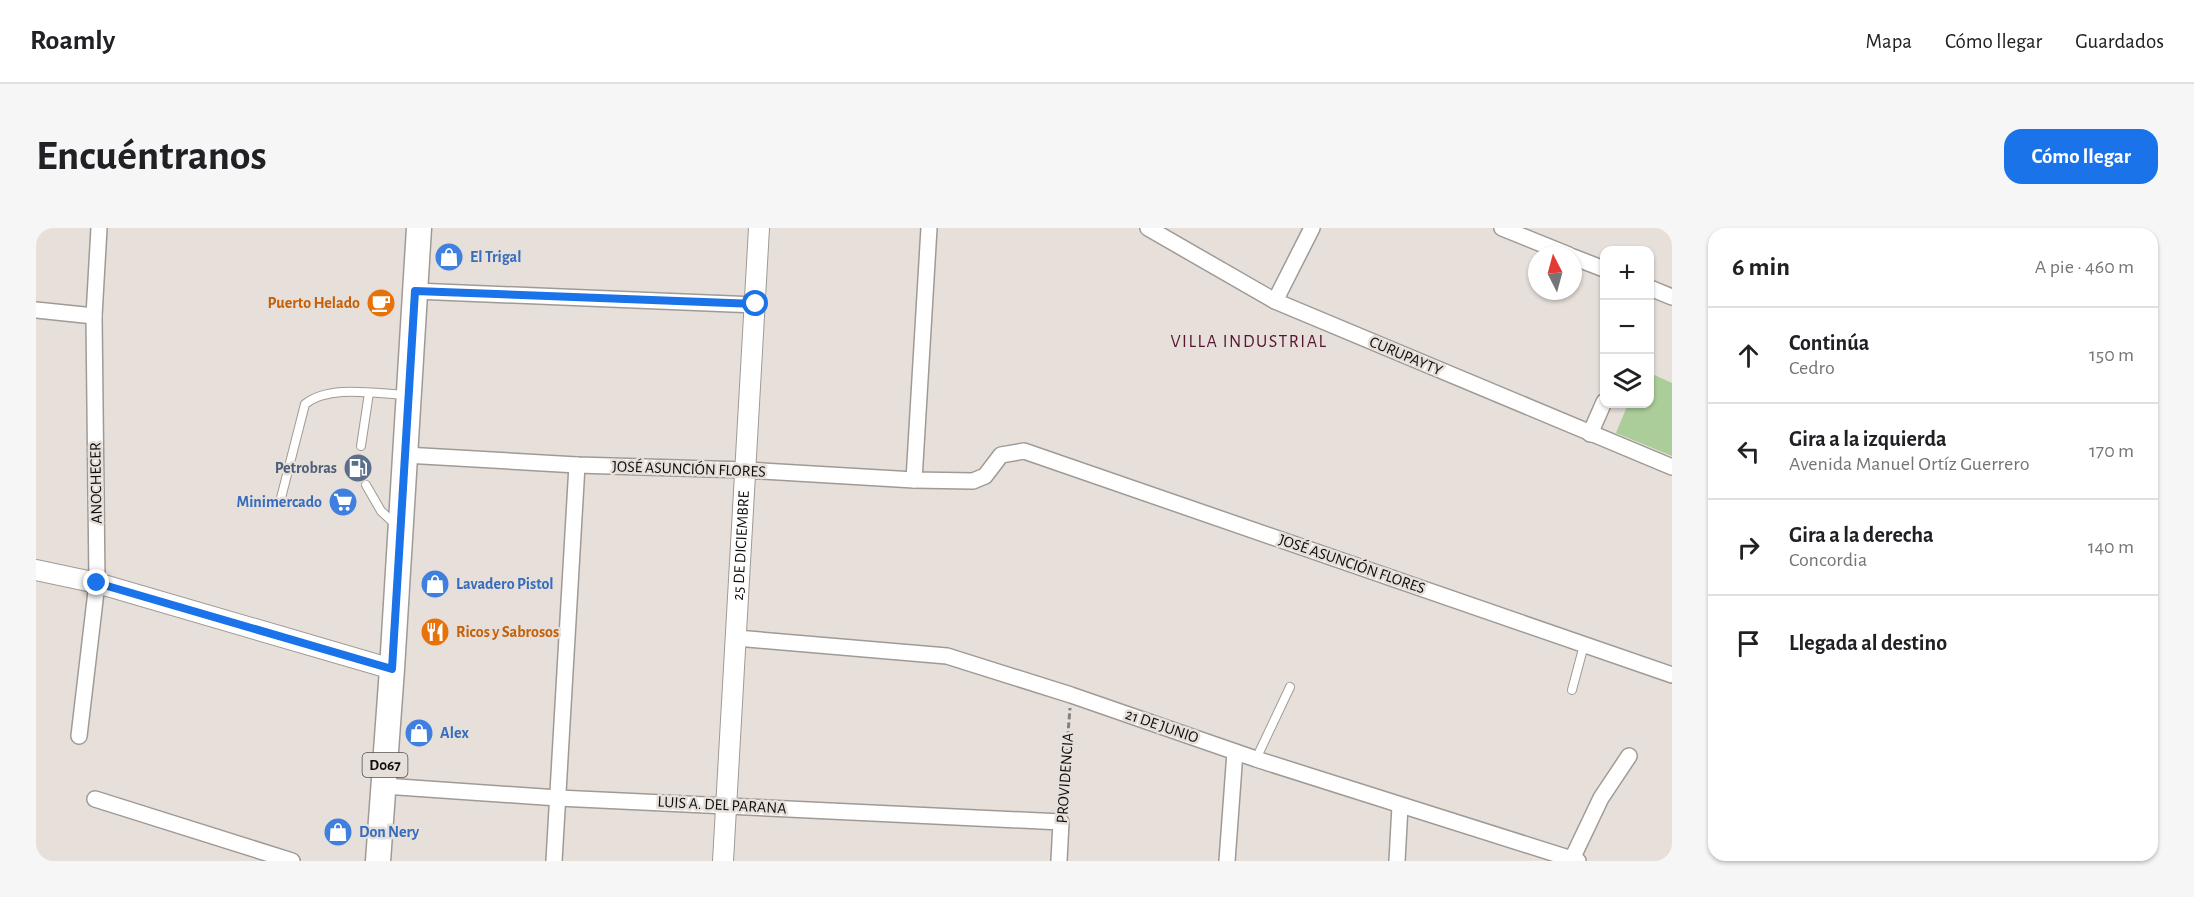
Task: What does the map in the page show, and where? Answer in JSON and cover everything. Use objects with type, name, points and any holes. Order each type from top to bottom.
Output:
[{"type":"main road","name":"D067","points":[[378,861],[419,228]]},
{"type":"street","name":"ANOCHECER","points":[[80,736],[97,583],[94,316],[99,228]]},
{"type":"street","name":"25 DE DICIEMBRE","points":[[723,861],[759,228]]},
{"type":"street","points":[[915,480],[929,228]]},
{"type":"street","name":"CURUPAYTY","points":[[1148,228],[1275,301],[1672,467]]},
{"type":"street","points":[[1275,301],[1312,228]]},
{"type":"street","points":[[1502,228],[1526,232],[1552,246]]},
{"type":"street","points":[[1582,260],[1600,267]]},
{"type":"street","points":[[1654,290],[1672,297]]},
{"type":"street","points":[[415,291],[756,304]]},
{"type":"street","points":[[36,310],[94,316]]},
{"type":"street","points":[[1590,434],[1602,408]]},
{"type":"street","name":"JOSÉ ASUNCIÓN FLORES","points":[[405,455],[577,465],[973,481],[985,476],[1002,454],[1022,451],[1672,675]]},
{"type":"street","points":[[554,861],[577,465]]},
{"type":"street","points":[[36,570],[97,583],[392,669]]},
{"type":"street","name":"21 DE JUNIO","points":[[736,638],[946,656],[1071,694],[1256,759],[1573,860]]},
{"type":"street","points":[[1227,861],[1235,752]]},
{"type":"street","points":[[1573,860],[1601,798],[1629,756]]},
{"type":"street","name":"LUIS A. DEL PARANA","points":[[384,786],[558,798],[1061,822]]},
{"type":"street","points":[[95,799],[292,861]]},
{"type":"street","points":[[1397,861],[1400,806]]},
{"type":"street","name":"PROVIDENCIA","points":[[1059,861],[1061,822]]},
{"type":"lane","points":[[280,502],[305,404],[322,394],[338,392],[408,395]]},
{"type":"lane","points":[[361,446],[369,393]]},
{"type":"lane","points":[[366,484],[381,511],[400,528]]},
{"type":"lane","points":[[1572,690],[1584,645]]},
{"type":"lane","points":[[1256,759],[1290,687]]},
{"type":"path","name":"PROVIDENCIA","points":[[1061,822],[1071,694]]},
{"type":"green space","points":[[1654,375],[1672,383],[1672,456],[1616,433],[1626,408],[1654,408]]},
{"type":"place","name":"El Trigal","points":[[449,257]]},
{"type":"place","name":"Puerto Helado","points":[[381,303]]},
{"type":"place","name":"Petrobras","points":[[358,468]]},
{"type":"place","name":"Minimercado","points":[[343,502]]},
{"type":"place","name":"Lavadero Pistol","points":[[435,584]]},
{"type":"place","name":"Ricos y Sabrosos","points":[[435,632]]},
{"type":"place","name":"Alex","points":[[419,733]]},
{"type":"place","name":"Don Nery","points":[[338,832]]},
{"type":"district","name":"VILLA INDUSTRIAL","points":[[1249,342]]},
{"type":"route","points":[[97,583],[392,669],[415,291],[756,304]]}]
